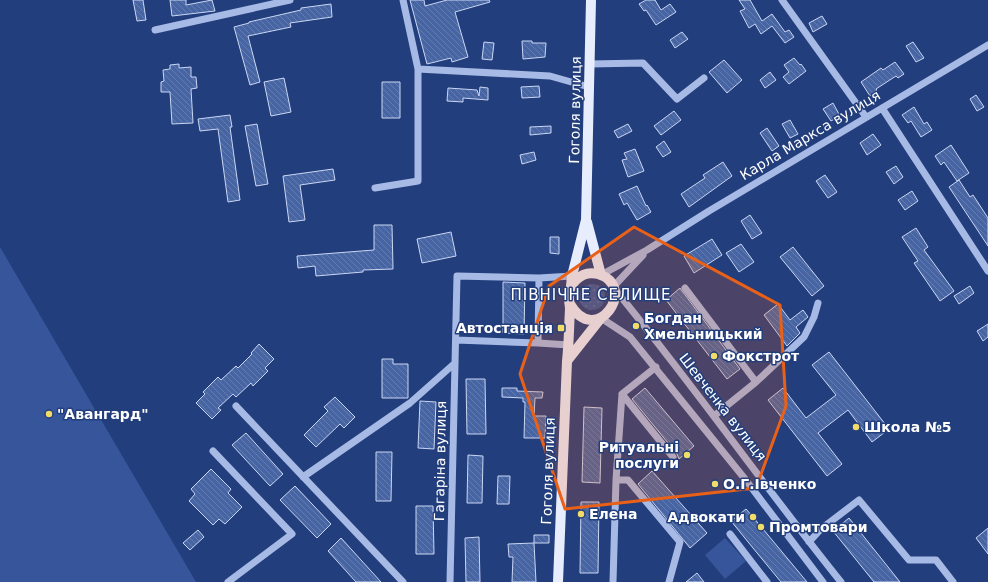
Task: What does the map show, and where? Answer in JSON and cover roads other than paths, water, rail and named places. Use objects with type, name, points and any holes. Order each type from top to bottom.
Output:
[{"type":"main road","name":"Гоголя вулиця","points":[[558,582],[567,361],[569,345],[569,294],[586,220],[591,0]]},
{"type":"main road","name":"Гоголя вулиця","points":[[586,220],[601,275],[610,282],[613,287]]},
{"type":"main road","points":[[570,288],[573,282],[583,275],[589,273],[601,275]]},
{"type":"main road","points":[[567,361],[601,318],[611,310],[615,299],[613,287]]},
{"type":"main road","points":[[570,304],[574,311],[583,318],[595,320],[601,318]]},
{"type":"street","points":[[155,30],[290,0]]},
{"type":"street","points":[[375,188],[418,181],[418,69],[403,0]]},
{"type":"street","points":[[782,0],[866,117]]},
{"type":"street","name":"Карла Маркса вулиця","points":[[601,275],[648,250],[709,211],[988,45]]},
{"type":"street","points":[[590,64],[643,63],[677,99],[704,78]]},
{"type":"street","points":[[418,69],[550,76],[589,87]]},
{"type":"street","points":[[882,108],[988,271]]},
{"type":"street","name":"Карла Маркса вулиця","points":[[613,287],[648,250]]},
{"type":"street","name":"Гагаріна вулиця","points":[[450,582],[457,276],[539,278]]},
{"type":"street","points":[[538,343],[539,278],[572,276]]},
{"type":"street","name":"Шевченка вулиця","points":[[613,287],[645,326],[841,582]]},
{"type":"street","points":[[685,288],[756,382]]},
{"type":"street","points":[[714,416],[756,382],[804,337],[814,317],[818,303]]},
{"type":"street","name":"Шевченка вулиця","points":[[601,318],[630,337],[656,367],[759,497],[822,581]]},
{"type":"street","points":[[456,340],[569,345]]},
{"type":"street","points":[[303,477],[410,403],[455,363]]},
{"type":"street","points":[[613,582],[616,480],[622,394],[656,367]]},
{"type":"street","points":[[622,394],[673,457]]},
{"type":"street","points":[[236,406],[403,582]]},
{"type":"street","points":[[213,451],[292,534],[228,582]]},
{"type":"street","points":[[616,480],[628,480],[680,542],[669,582]]},
{"type":"street","points":[[809,542],[859,500],[909,560],[936,560],[954,582]]},
{"type":"street","points":[[730,534],[767,582]]},
{"type":"street","points":[[822,581],[835,574]]},
{"type":"place","name":"Богдан Хмельницький","points":[[636,326]]},
{"type":"place","name":"Автостанція","points":[[561,328]]},
{"type":"place","name":"Фокстрот","points":[[714,356]]},
{"type":"place","name":"\"Авангард\"","points":[[49,414]]},
{"type":"place","name":"Школа №5","points":[[856,427]]},
{"type":"place","name":"Ритуальні послуги","points":[[687,455]]},
{"type":"place","name":"О.Г.Івченко","points":[[715,484]]},
{"type":"place","name":"Елена","points":[[581,514]]},
{"type":"place","name":"Адвокати","points":[[753,517]]},
{"type":"place","name":"Промтовари","points":[[761,527]]},
{"type":"district","name":"ПІВНІЧНЕ СЕЛИЩЕ","points":[[591,295]]}]
